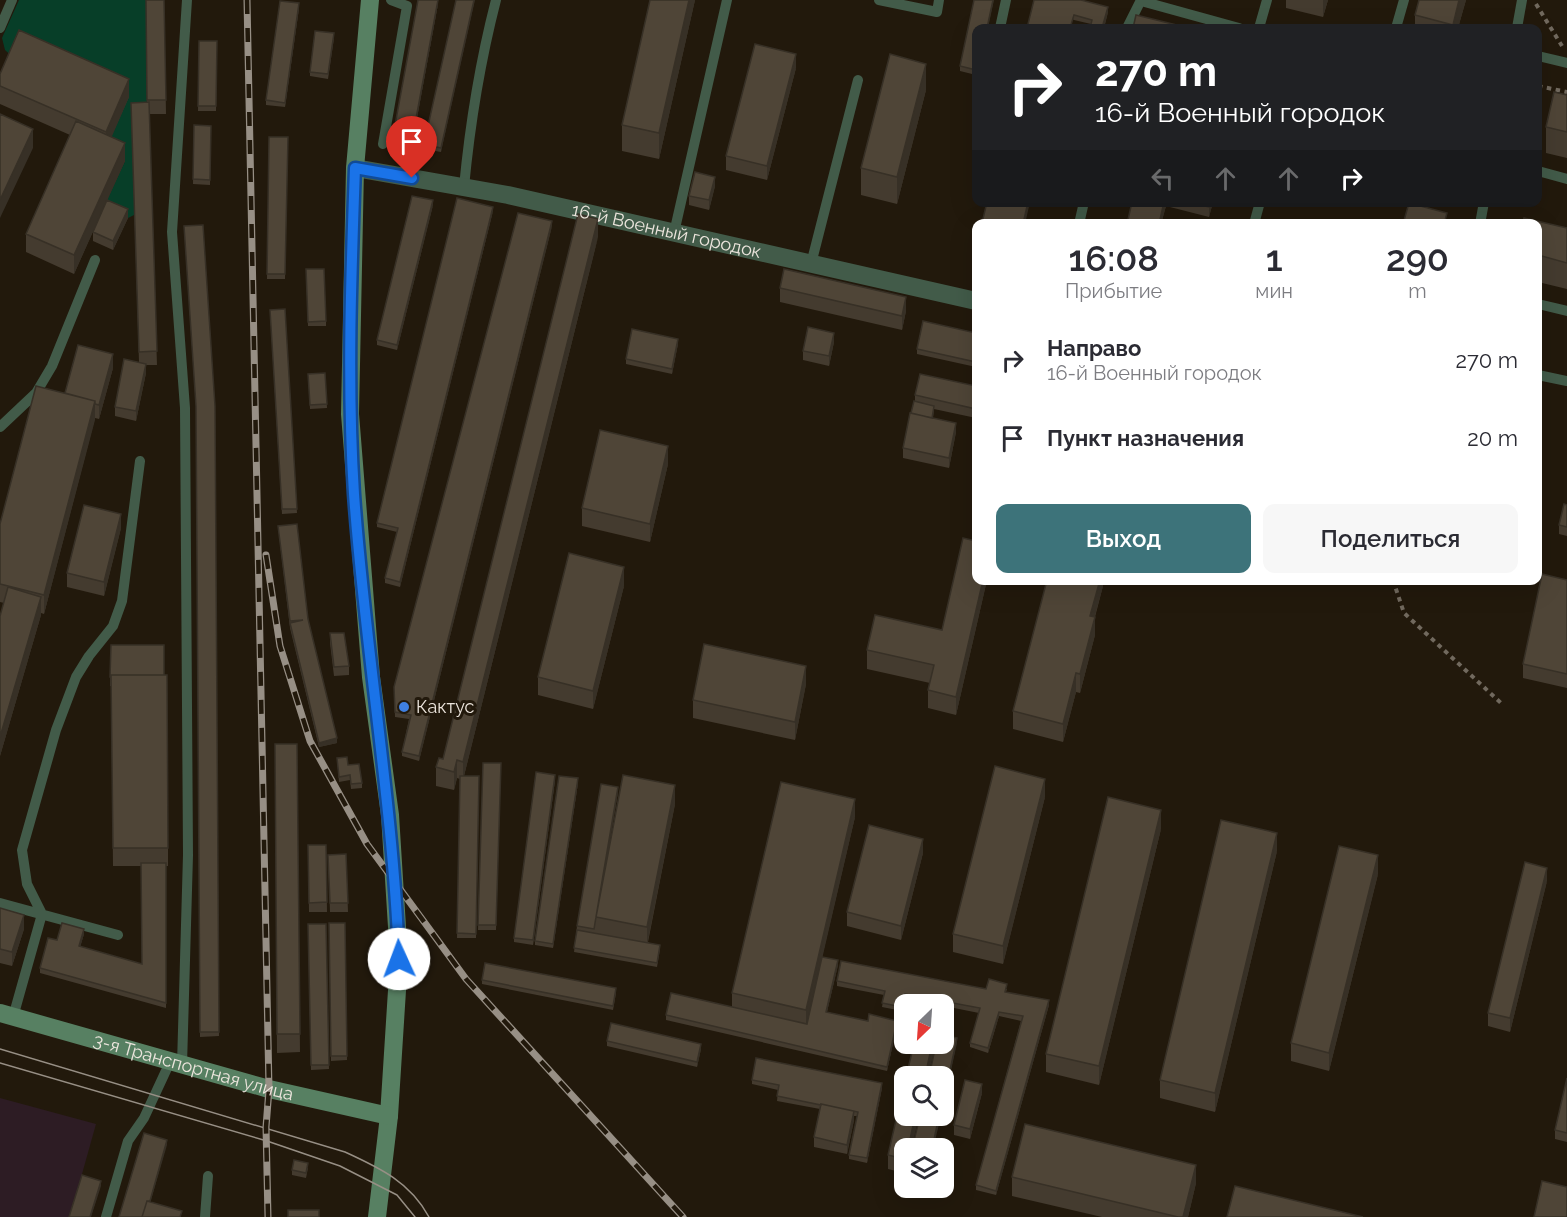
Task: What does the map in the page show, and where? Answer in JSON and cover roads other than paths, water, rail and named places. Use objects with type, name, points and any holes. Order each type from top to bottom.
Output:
[{"type":"main road","points":[[370,0],[355,168],[350,332],[351,437],[371,677],[390,815],[399,959],[389,1116],[377,1217]]},
{"type":"main road","name":"3-я Транспортная улица","points":[[7,1015],[176,1064],[389,1116]]},
{"type":"street","name":"16-й Военный городок","points":[[355,168],[464,187],[972,300]]},
{"type":"lane","points":[[0,28],[12,0]]},
{"type":"lane","points":[[106,1217],[128,1141],[176,1064],[188,855],[185,431],[172,232],[187,0]]},
{"type":"lane","points":[[383,144],[407,6],[391,0]]},
{"type":"lane","points":[[464,187],[469,130],[484,43],[496,0]]},
{"type":"lane","points":[[674,233],[728,0]]},
{"type":"lane","points":[[879,0],[937,12],[939,0]]},
{"type":"lane","points":[[1001,24],[1006,0]]},
{"type":"lane","points":[[1260,24],[1267,0]]},
{"type":"lane","points":[[1397,24],[1404,0]]},
{"type":"lane","points":[[1517,24],[1522,0]]},
{"type":"lane","points":[[1129,24],[1141,1],[1224,24]]},
{"type":"lane","points":[[1542,57],[1567,63]]},
{"type":"lane","points":[[811,264],[858,80]]},
{"type":"lane","points":[[1542,172],[1567,179]]},
{"type":"lane","points":[[0,427],[36,393],[52,366],[95,260]]},
{"type":"lane","points":[[1542,305],[1567,311]]},
{"type":"lane","points":[[1542,376],[1567,381]]},
{"type":"lane","points":[[7,1015],[42,914],[27,884],[22,850],[56,730],[76,677],[89,656],[113,626],[122,601],[140,461]]},
{"type":"lane","points":[[0,903],[118,935]]},
{"type":"lane","points":[[205,1217],[208,1176]]},
{"type":"tram line","points":[[0,1049],[345,1152],[393,1177],[413,1194],[429,1217]]},
{"type":"tram line","points":[[0,1063],[267,1141],[340,1166],[397,1195],[415,1217]]},
{"type":"railway","points":[[247,0],[269,1089],[266,1127],[268,1217]]},
{"type":"railway","points":[[266,555],[280,646],[310,741],[367,844],[466,979],[683,1217]]},
{"type":"place","name":"Кактус","points":[[404,707]]}]
